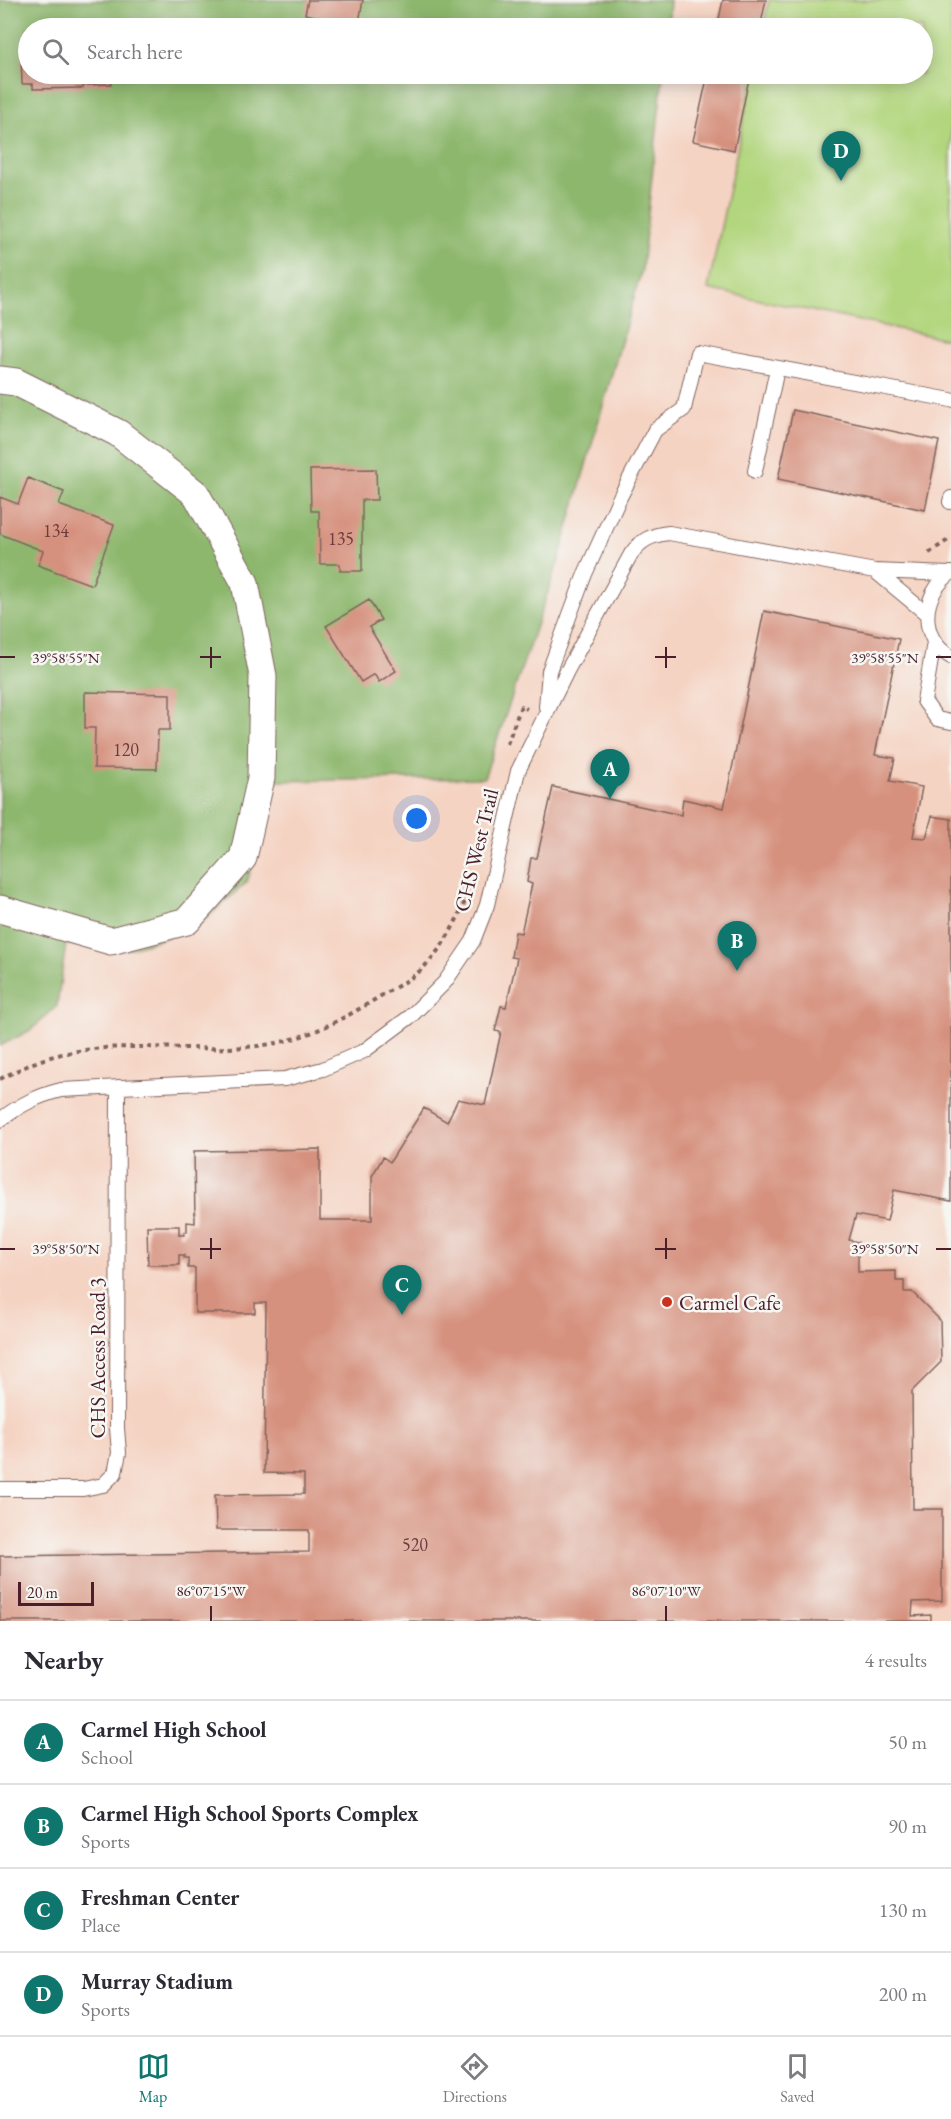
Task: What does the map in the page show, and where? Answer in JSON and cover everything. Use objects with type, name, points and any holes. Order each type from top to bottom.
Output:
[{"type":"street","points":[[0,380],[16,382],[118,433],[196,494],[245,583],[262,676],[261,778],[243,858],[187,921],[111,941],[0,909]]},
{"type":"lane","points":[[545,715],[549,671],[585,574],[620,497],[655,430],[684,409],[697,353],[951,400]]},
{"type":"lane","points":[[755,471],[777,369]]},
{"type":"lane","name":"CHS West Trail","points":[[0,1120],[22,1104],[40,1095],[61,1090],[285,1080],[323,1069],[364,1051],[411,1016],[445,982],[473,941],[487,905],[518,771],[567,671],[631,554],[647,538],[669,533],[875,572],[950,574]]},
{"type":"lane","name":"CHS West Trail","points":[[875,572],[927,614]]},
{"type":"lane","points":[[950,574],[936,588],[929,602],[927,614],[929,632],[934,642],[951,657]]},
{"type":"lane","points":[[934,642],[924,701],[937,719],[951,722]]},
{"type":"lane","name":"CHS Access Road 3","points":[[0,1490],[83,1489],[103,1485],[115,1473],[119,1453],[117,1428],[118,1087]]},
{"type":"path","points":[[506,748],[521,706],[545,715]]},
{"type":"path","points":[[0,1079],[34,1062],[57,1055],[116,1047],[248,1047],[272,1044],[312,1033],[356,1011],[424,968],[449,933],[469,888]]},
{"type":"shaded area","points":[[670,0],[951,0],[951,1621],[0,1621],[0,1046],[31,1030],[57,1006],[66,944],[129,949],[195,928],[247,882],[267,818],[271,781],[559,559],[642,269],[662,84],[933,84],[933,18],[669,18]]},
{"type":"green space","points":[[0,0],[670,0],[669,18],[18,18],[18,84],[662,84],[642,269],[559,559],[484,778],[272,781],[267,818],[247,882],[195,928],[129,949],[66,944],[57,1006],[31,1030],[0,1046]]},
{"type":"green space","points":[[769,0],[951,0],[951,340],[708,289],[751,84],[933,84],[933,18],[765,18]]},
{"type":"building","points":[[308,0],[363,0],[360,18],[319,18],[305,14]]},
{"type":"building","points":[[723,0],[766,0],[762,18],[719,18]]},
{"type":"building","points":[[33,84],[111,84],[84,85],[83,88],[33,89]]},
{"type":"building","points":[[706,84],[748,84],[734,150],[693,141]]},
{"type":"building","points":[[793,410],[939,441],[925,510],[778,479]]},
{"type":"building","points":[[376,469],[377,500],[362,500],[362,571],[340,571],[340,564],[320,564],[319,511],[311,511],[310,470]]},
{"type":"building","points":[[28,478],[64,492],[59,505],[114,525],[92,585],[38,565],[43,551],[0,534],[0,497],[18,504]]},
{"type":"building","points":[[369,600],[381,620],[369,627],[396,671],[379,682],[374,674],[361,682],[326,626]]},
{"type":"building","points":[[764,611],[899,639],[875,755],[895,758],[890,781],[922,787],[913,837],[926,838],[932,816],[951,819],[951,1201],[894,1190],[887,1221],[856,1215],[849,1240],[858,1242],[858,1272],[896,1271],[896,1281],[904,1281],[904,1292],[912,1292],[940,1320],[941,1362],[912,1391],[913,1509],[942,1509],[942,1601],[913,1602],[912,1616],[931,1615],[931,1621],[0,1621],[0,1556],[309,1552],[309,1530],[216,1530],[215,1495],[304,1494],[304,1474],[264,1473],[266,1303],[255,1303],[255,1313],[195,1313],[195,1268],[188,1268],[188,1258],[184,1258],[184,1255],[179,1255],[179,1265],[148,1265],[147,1226],[179,1226],[179,1235],[184,1235],[184,1232],[187,1232],[187,1222],[195,1223],[194,1151],[320,1149],[320,1220],[372,1220],[372,1176],[383,1157],[390,1162],[424,1108],[447,1122],[458,1099],[485,1105],[501,1032],[495,1031],[501,1006],[506,1007],[517,958],[511,957],[515,932],[521,933],[532,884],[527,882],[531,858],[537,858],[553,787],[681,815],[683,799],[724,808]]},
{"type":"building","points":[[85,692],[170,694],[170,730],[158,730],[157,769],[94,768],[95,728],[85,728]]},
{"type":"place","name":"Murray Stadium","points":[[841,181]]},
{"type":"place","name":"Carmel High School","points":[[610,799]]},
{"type":"place","name":"Carmel High School Sports Complex","points":[[737,971]]},
{"type":"place","name":"Carmel Cafe","points":[[667,1302]]},
{"type":"place","name":"Freshman Center","points":[[402,1315]]}]
